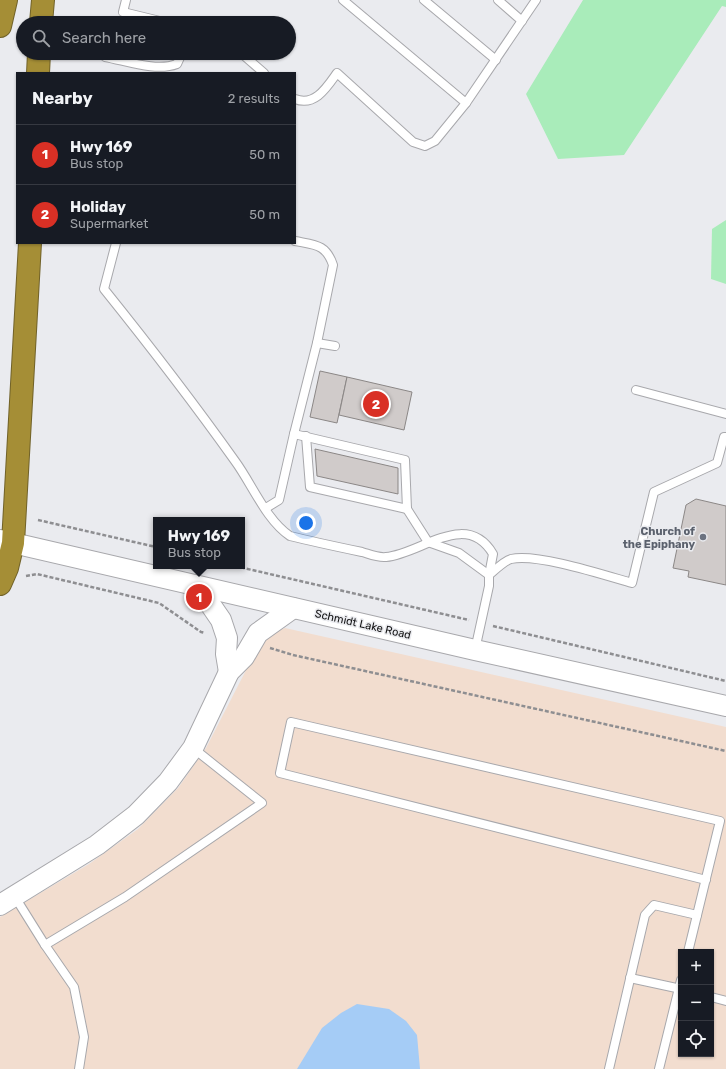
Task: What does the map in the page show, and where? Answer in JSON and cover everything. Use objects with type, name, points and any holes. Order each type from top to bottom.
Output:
[{"type":"highway","points":[[0,26],[6,0]]},
{"type":"highway","points":[[42,16],[43,0]]},
{"type":"highway","points":[[38,72],[39,60]]},
{"type":"highway","points":[[0,584],[7,568],[6,541],[30,244]]},
{"type":"street","name":"Schmidt Lake Road","points":[[6,541],[191,585],[726,706]]},
{"type":"street","points":[[191,585],[208,601],[221,620],[227,638],[226,654],[229,672]]},
{"type":"street","points":[[7,900],[97,844],[136,815],[168,782],[193,748],[229,672],[244,657],[258,633],[293,608]]},
{"type":"lane","points":[[126,0],[123,12],[139,16]]},
{"type":"lane","points":[[343,0],[466,103]]},
{"type":"lane","points":[[424,0],[496,60]]},
{"type":"lane","points":[[498,0],[522,21]]},
{"type":"lane","points":[[296,99],[304,101],[314,98],[323,92],[337,73],[413,142],[425,146],[435,141],[466,103],[536,0]]},
{"type":"lane","points":[[121,60],[158,67],[170,67],[177,64],[179,60]]},
{"type":"lane","points":[[249,60],[263,72]]},
{"type":"lane","points":[[266,508],[279,500],[317,343],[333,265],[330,255],[322,247],[296,241]]},
{"type":"lane","points":[[116,244],[104,289],[177,379],[239,466],[278,528],[290,536],[385,557],[459,533],[476,536],[488,545],[493,554],[489,575],[489,586],[475,650]]},
{"type":"lane","points":[[317,343],[335,346]]},
{"type":"lane","points":[[636,390],[726,414]]},
{"type":"lane","points":[[489,575],[510,559],[540,559],[632,583],[654,492],[717,463],[725,437],[726,427]]},
{"type":"lane","points":[[294,434],[405,460],[407,509],[428,542],[460,553],[470,559],[489,575]]},
{"type":"lane","points":[[306,436],[310,487],[407,509]]},
{"type":"lane","points":[[689,949],[706,880],[720,821],[291,722],[280,773],[706,880]]},
{"type":"lane","points":[[45,945],[125,897],[262,803],[193,748]]},
{"type":"lane","points":[[7,900],[45,945],[74,987],[84,1037],[79,1069]]},
{"type":"lane","points":[[609,1069],[645,915],[654,905],[697,915]]},
{"type":"lane","points":[[630,978],[678,989]]},
{"type":"lane","points":[[659,1069],[678,997]]},
{"type":"lane","points":[[714,998],[726,1001]]},
{"type":"path","points":[[38,520],[153,547]]},
{"type":"path","points":[[26,576],[37,574],[159,603],[201,632],[227,638]]},
{"type":"path","points":[[252,642],[293,654],[726,751]]},
{"type":"shaded area","points":[[285,628],[726,727],[726,1069],[0,1069],[0,917],[89,864],[138,829],[178,788],[206,748],[262,639]]},
{"type":"green space","points":[[583,0],[726,0],[726,7],[722,6],[624,155],[558,159],[526,94]]},
{"type":"green space","points":[[726,220],[726,284],[711,279],[712,229]]},
{"type":"water","points":[[357,1004],[389,1009],[406,1021],[417,1035],[420,1069],[297,1069],[322,1028],[341,1013]]},
{"type":"building","points":[[320,371],[347,377],[337,423],[310,417]]},
{"type":"building","points":[[347,377],[412,392],[404,430],[339,415]]},
{"type":"building","points":[[315,449],[398,468],[398,494],[317,476]]},
{"type":"building","name":"Church of the Epiphany","points":[[696,499],[726,506],[726,585],[688,577],[689,571],[673,568],[686,505]]},
{"type":"place","name":"Holiday","points":[[376,404]]},
{"type":"place","name":"Church of the Epiphany","points":[[703,537]]},
{"type":"place","name":"Hwy 169","points":[[199,597]]}]
